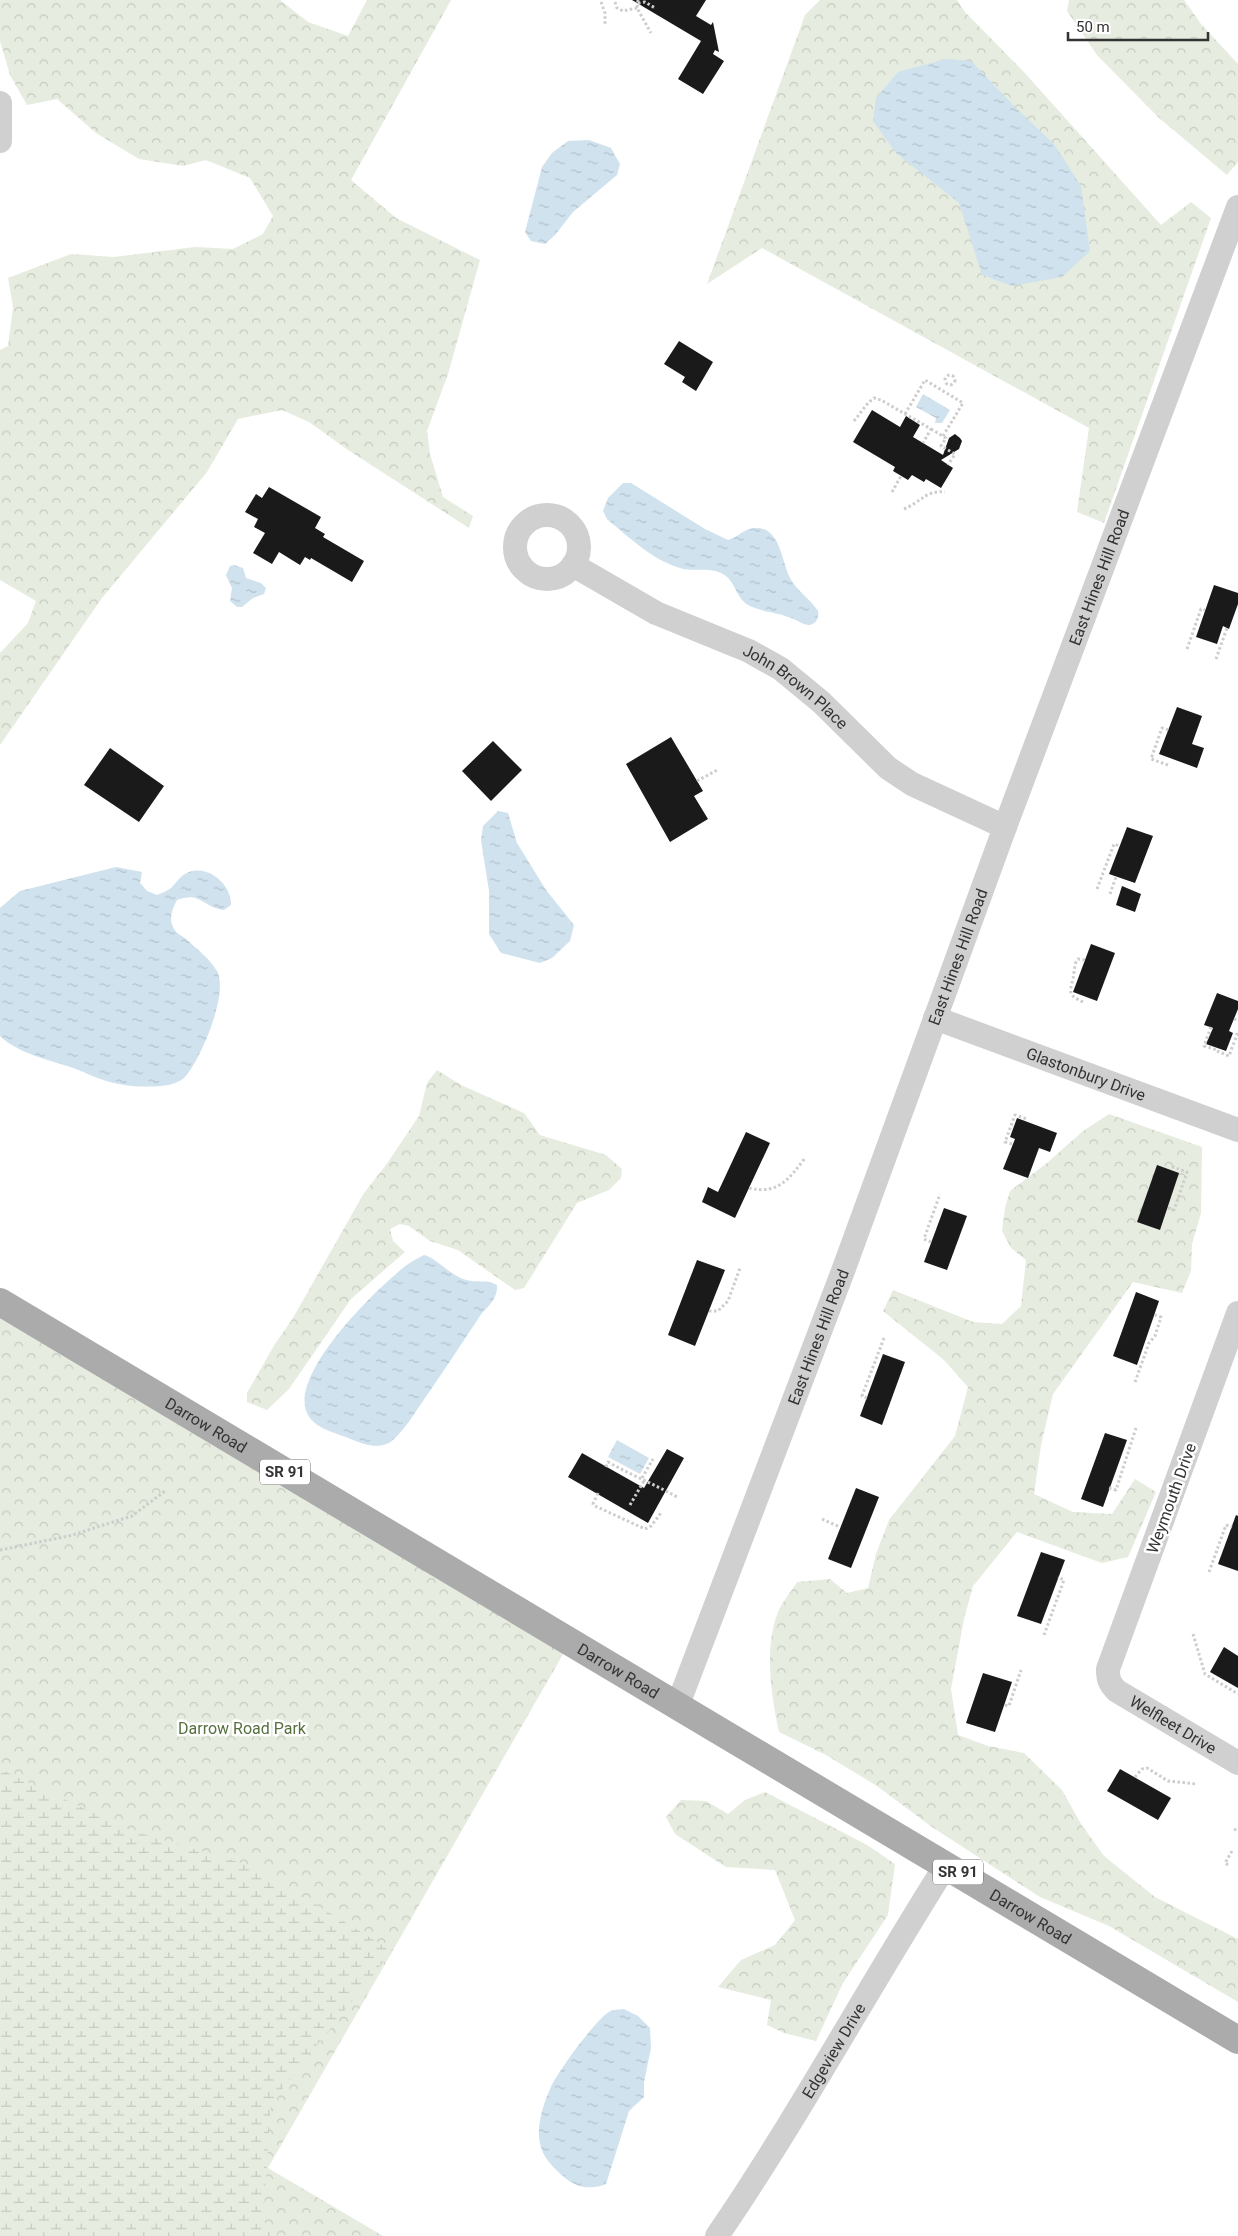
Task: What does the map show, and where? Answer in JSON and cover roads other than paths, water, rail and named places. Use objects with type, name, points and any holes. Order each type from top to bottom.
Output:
[{"type":"main road","name":"Darrow Road","points":[[0,1302],[1238,2040]]},
{"type":"street","points":[[0,104],[0,141]]},
{"type":"street","name":"East Hines Hill Road","points":[[677,1707],[842,1271],[1005,827],[1238,207]]},
{"type":"street","name":"John Brown Place","points":[[573,565],[656,613],[749,651],[781,669],[821,702],[888,768],[912,784],[1005,827]]},
{"type":"street","name":"Glastonbury Drive","points":[[935,1018],[1238,1130]]},
{"type":"street","name":"Weymouth Drive","points":[[1109,1683],[1108,1669],[1238,1313]]},
{"type":"street","name":"Welfleet Drive","points":[[1109,1683],[1117,1691],[1238,1764]]},
{"type":"street","name":"Edgeview Drive","points":[[718,2236],[829,2059],[892,1951],[946,1865]]},
{"type":"water","points":[[946,59],[971,61],[1054,144],[1081,186],[1090,251],[1062,277],[1012,286],[982,275],[959,203],[896,153],[873,121],[876,98],[898,72]]},
{"type":"water","points":[[589,140],[611,148],[620,164],[617,175],[573,212],[555,235],[545,244],[531,241],[525,232],[542,167],[552,153],[568,141]]},
{"type":"water","points":[[923,394],[950,410],[942,423],[935,423],[936,418],[916,407]]},
{"type":"water","points":[[623,483],[631,483],[705,529],[728,540],[749,529],[759,528],[767,530],[773,536],[781,551],[792,581],[818,611],[816,622],[807,625],[786,616],[748,605],[740,598],[730,580],[721,573],[711,570],[680,568],[650,554],[607,519],[603,511],[608,498]]},
{"type":"water","points":[[234,565],[243,568],[246,578],[261,583],[266,588],[264,594],[253,598],[242,607],[237,607],[230,601],[232,588],[226,575],[230,566]]},
{"type":"water","points":[[498,811],[508,813],[517,843],[546,890],[574,925],[570,941],[552,958],[540,963],[501,953],[489,934],[489,891],[481,840],[483,826]]},
{"type":"water","points":[[116,867],[142,872],[140,883],[147,891],[157,895],[171,888],[185,874],[193,871],[209,873],[222,883],[230,897],[231,905],[224,910],[191,897],[177,900],[172,910],[171,922],[175,930],[210,962],[217,971],[220,981],[212,1026],[198,1056],[185,1077],[180,1081],[164,1086],[142,1087],[107,1081],[31,1054],[9,1043],[0,1036],[0,908],[20,891]]},
{"type":"water","points":[[424,1255],[434,1259],[460,1278],[497,1285],[493,1300],[482,1313],[409,1422],[393,1440],[378,1446],[368,1445],[319,1426],[310,1418],[305,1402],[308,1383],[318,1362],[350,1320],[368,1301],[402,1268]]},
{"type":"water","points":[[617,1440],[649,1458],[640,1474],[608,1457]]},
{"type":"water","points":[[624,2009],[638,2016],[650,2028],[651,2048],[644,2082],[644,2097],[629,2111],[606,2184],[595,2187],[579,2186],[569,2181],[557,2171],[542,2151],[539,2140],[539,2125],[543,2109],[555,2080],[595,2025],[609,2012]]},
{"type":"park label","name":"Darrow Road Park","points":[[242,1728]]}]
